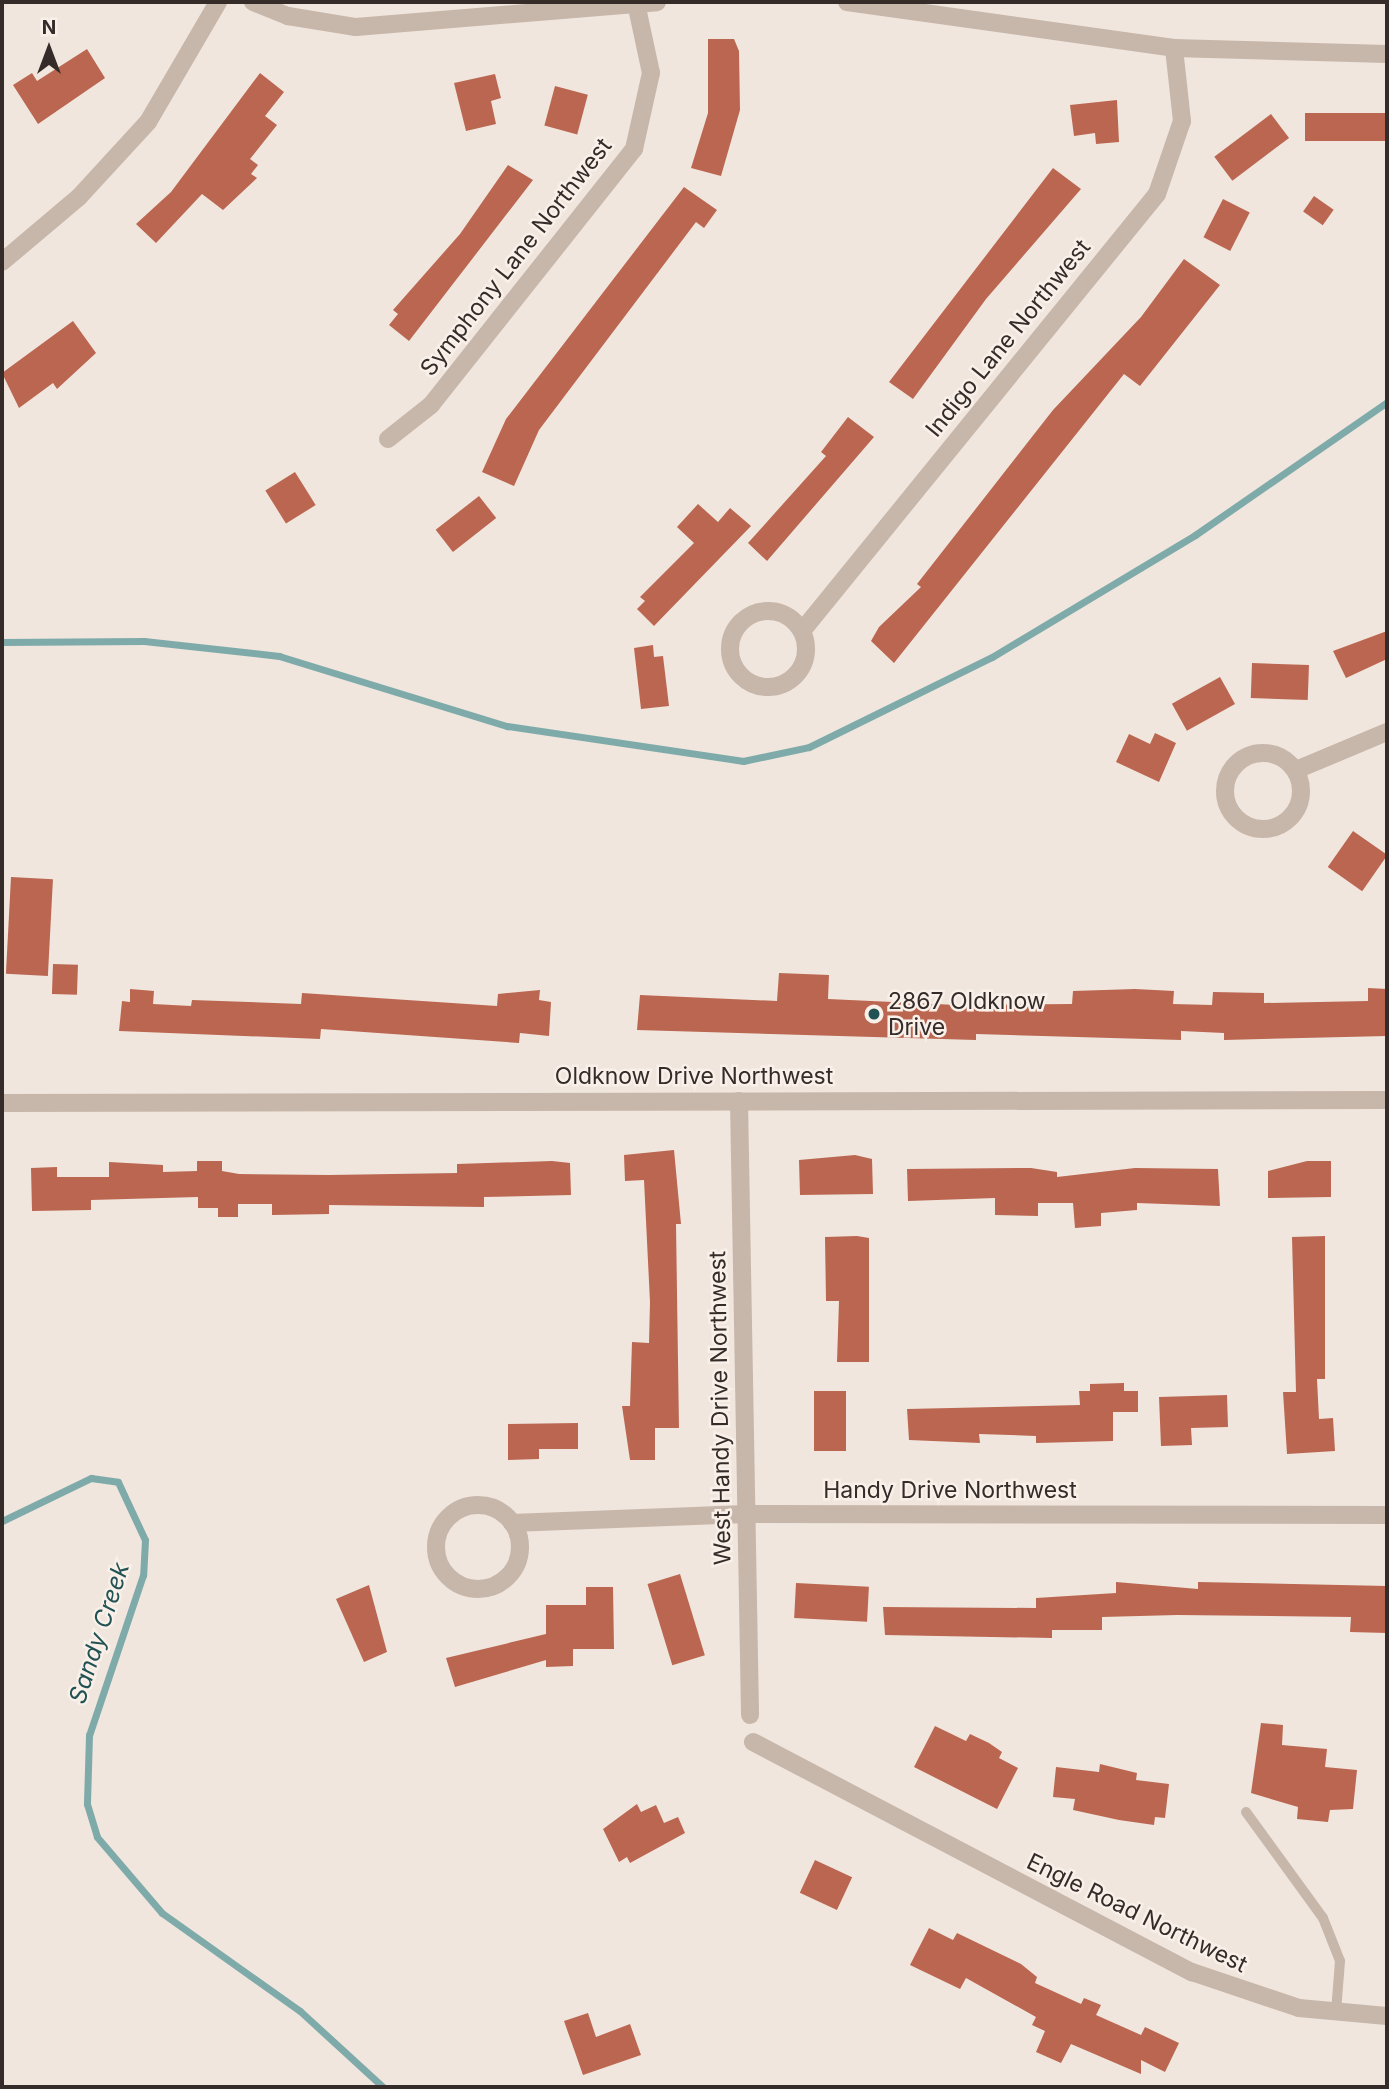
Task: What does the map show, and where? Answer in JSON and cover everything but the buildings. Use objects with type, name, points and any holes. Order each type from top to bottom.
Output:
[{"type":"street","points":[[2,262],[79,197],[148,122],[218,2]]},
{"type":"street","points":[[253,2],[288,16],[356,27],[657,2]]},
{"type":"street","points":[[847,2],[1174,48],[1387,54]]},
{"type":"street","name":"Symphony Lane Northwest","points":[[388,439],[430,405],[634,149],[651,74],[636,3]]},
{"type":"street","name":"Indigo Lane Northwest","points":[[802,631],[1157,194],[1182,121],[1174,48]]},
{"type":"street","points":[[771,611],[802,631],[802,668],[783,685],[758,687],[737,673],[731,636],[747,617],[771,611]]},
{"type":"street","points":[[1296,770],[1387,732]]},
{"type":"street","points":[[1275,754],[1296,770],[1302,794],[1283,824],[1248,827],[1229,810],[1225,785],[1238,762],[1275,754]]},
{"type":"street","name":"Oldknow Drive Northwest","points":[[2,1103],[1387,1100]]},
{"type":"street","name":"West Handy Drive Northwest","points":[[739,1101],[750,1715]]},
{"type":"street","points":[[490,1507],[512,1523],[520,1549],[500,1583],[474,1589],[441,1568],[438,1534],[461,1508],[490,1507]]},
{"type":"street","name":"Handy Drive Northwest","points":[[512,1523],[746,1514],[1387,1516]]},
{"type":"street","name":"Engle Road Northwest","points":[[753,1742],[917,1831],[1192,1972],[1244,1993],[1336,2012],[1387,2016]]},
{"type":"lane","points":[[1246,1812],[1322,1918],[1339,1961],[1336,2012]]},
{"type":"waterway","points":[[2,642],[144,641],[279,656],[507,726],[743,761],[809,747],[992,657],[1195,535],[1387,402]]},
{"type":"waterway","name":"Sandy Creek","points":[[2,1521],[91,1478],[118,1482],[145,1540],[143,1575],[89,1735],[87,1804],[97,1837],[162,1913],[300,2011],[383,2087]]},
{"type":"place","name":"2867 Oldknow Drive","points":[[874,1014]]}]
